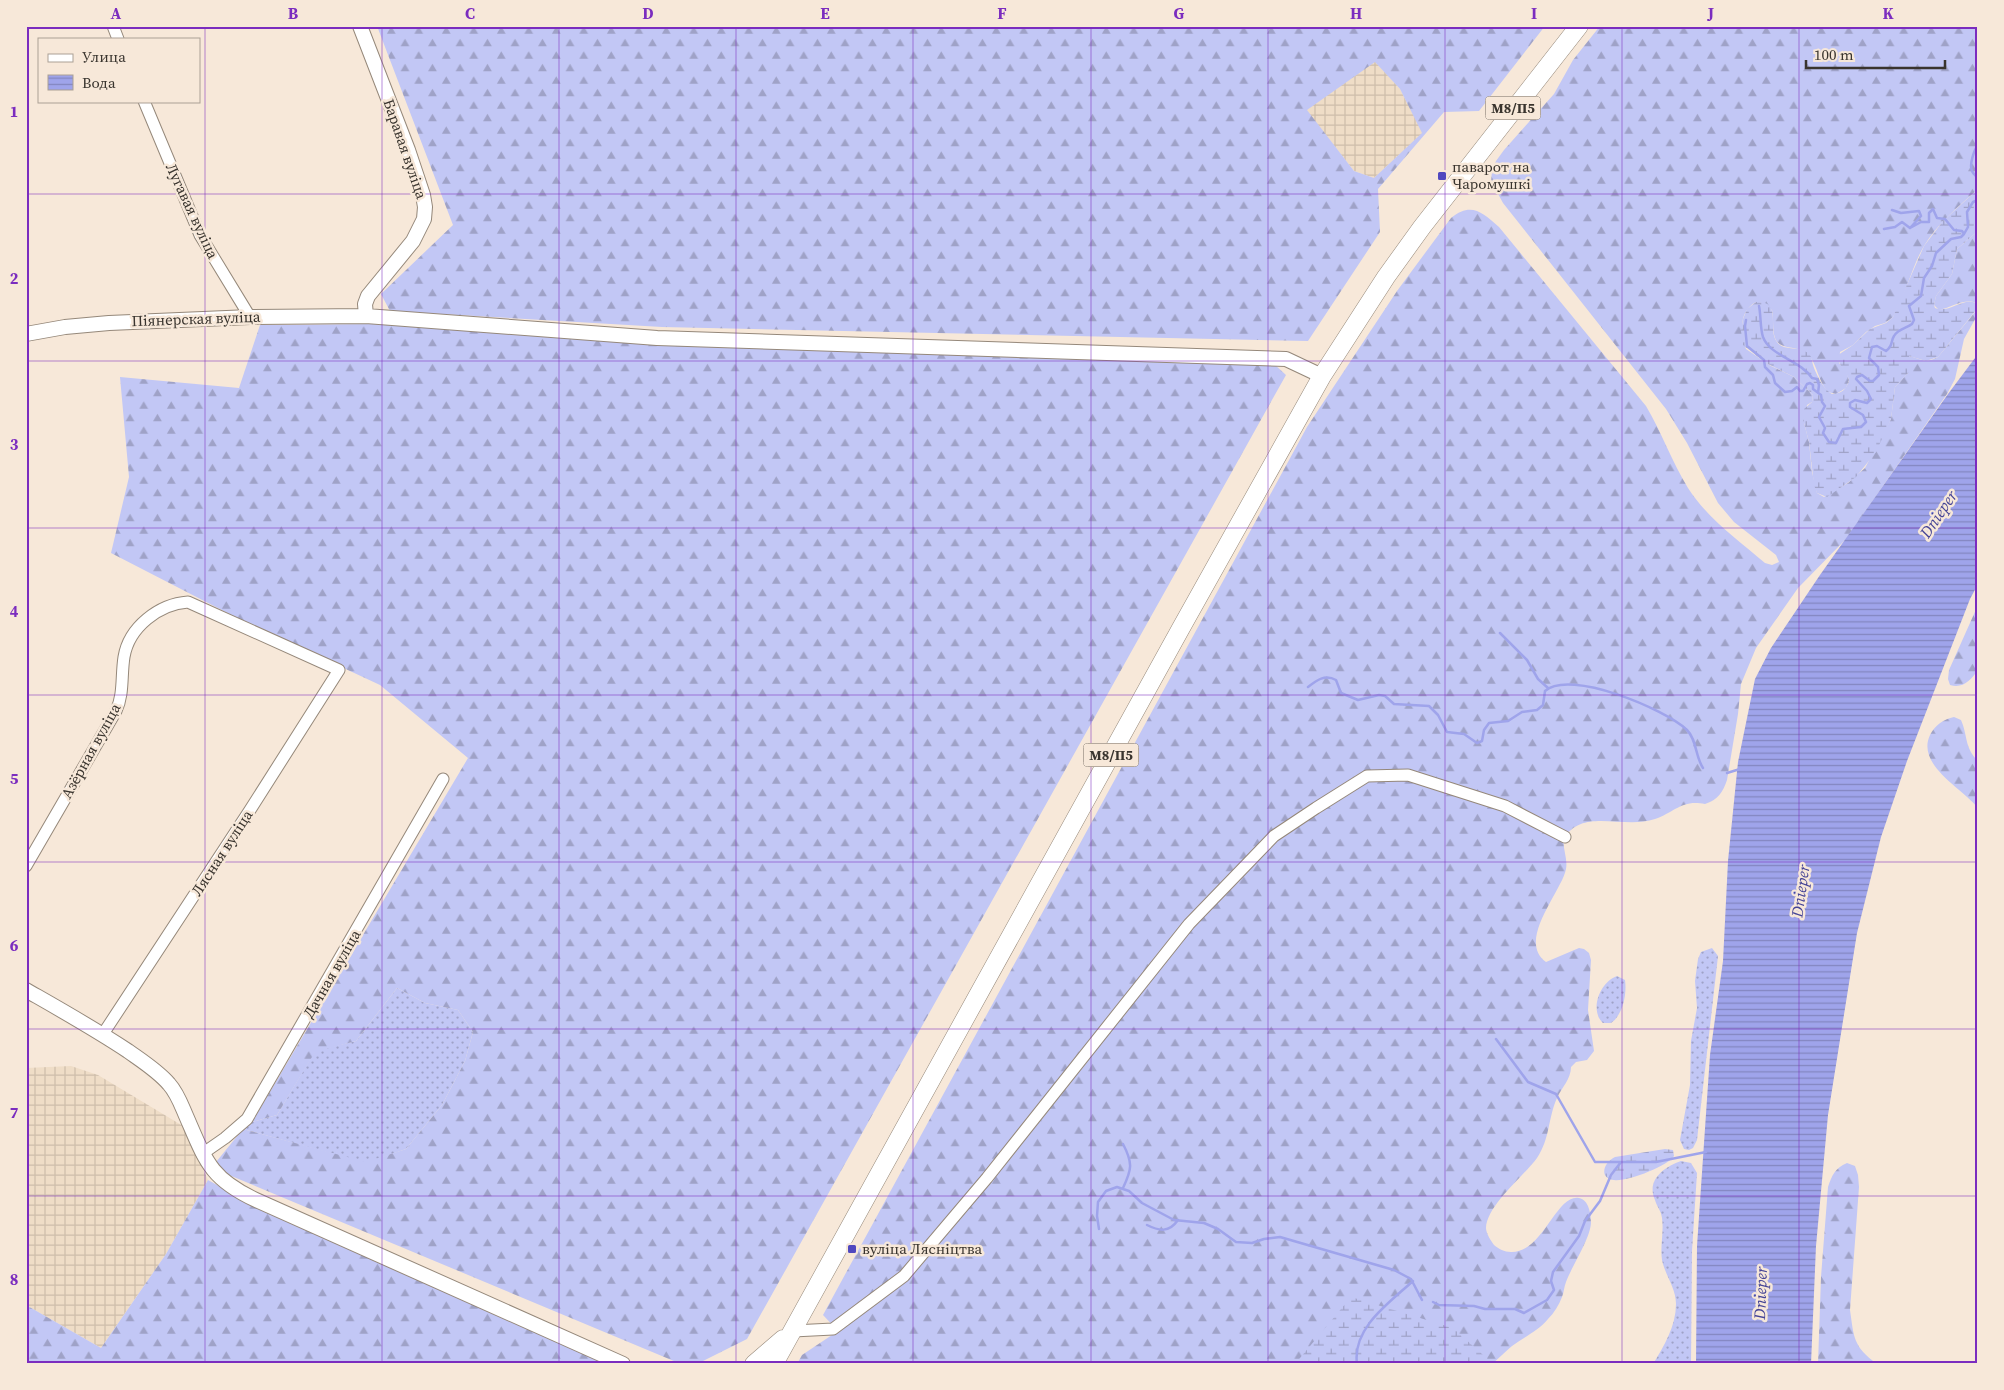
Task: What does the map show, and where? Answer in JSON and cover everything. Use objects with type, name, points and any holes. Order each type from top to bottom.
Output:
[{"type":"main road","name":"М8/П5","points":[[774,1364],[1322,376],[1396,263],[1449,191],[1579,26]]},
{"type":"main road","points":[[754,1364],[793,1331]]},
{"type":"street","points":[[113,26],[118,38]]},
{"type":"street","name":"Баравая вуліца","points":[[360,26],[408,150],[423,195],[425,207],[424,219],[413,241],[368,296],[364,304],[366,316]]},
{"type":"street","name":"Лугавая вуліца","points":[[144,102],[200,235],[250,317]]},
{"type":"street","name":"Піянерская вуліца","points":[[26,334],[65,327],[109,323],[250,317],[366,316],[657,338],[1286,359],[1322,376]]},
{"type":"street","name":"Лясная вуліца","points":[[103,1034],[339,670],[188,602]]},
{"type":"street","name":"Азёрная вуліца","points":[[26,866],[116,711],[122,693],[124,656],[135,634],[154,613],[166,606],[188,602]]},
{"type":"street","points":[[793,1331],[833,1329],[904,1276],[987,1178],[1189,924],[1274,836],[1316,808],[1367,776],[1408,774],[1505,806],[1566,837]]},
{"type":"street","name":"Дачная вуліца","points":[[202,1154],[247,1119],[443,779]]},
{"type":"street","points":[[26,990],[103,1034],[155,1070],[171,1086],[202,1154],[218,1176],[229,1186],[623,1364]]},
{"type":"shaded area","points":[[1375,61],[1400,89],[1423,133],[1374,178],[1354,171],[1306,110]]},
{"type":"shaded area","points":[[71,1066],[98,1075],[183,1126],[208,1180],[166,1254],[101,1348],[26,1305],[26,1068]]},
{"type":"green space","points":[[377,26],[1545,26],[1479,111],[1444,112],[1378,189],[1380,232],[1308,341],[662,327],[390,311],[381,294],[453,225]],"holes":[[[1375,62],[1400,89],[1422,133],[1374,178],[1354,171],[1307,110]]]},
{"type":"green space","points":[[1600,26],[1978,26],[1978,189],[1929,238],[1919,254],[1902,300],[1893,317],[1885,323],[1875,326],[1853,345],[1840,352],[1839,363],[1846,371],[1849,380],[1846,388],[1836,394],[1828,392],[1807,353],[1781,345],[1778,342],[1774,335],[1772,310],[1760,302],[1756,302],[1746,311],[1742,329],[1746,349],[1771,366],[1794,377],[1813,395],[1812,402],[1807,405],[1804,423],[1817,493],[1824,497],[1848,483],[1865,468],[1891,419],[1895,387],[1908,373],[1909,356],[1926,361],[1938,357],[1975,312],[1976,303],[1971,302],[1962,302],[1939,310],[1934,305],[1936,296],[1952,274],[1957,249],[1978,231],[1978,314],[1964,339],[1955,379],[1947,394],[1846,539],[1798,588],[1756,648],[1741,684],[1727,780],[1719,795],[1705,804],[1690,803],[1655,819],[1643,822],[1593,821],[1582,824],[1572,829],[1564,838],[1566,869],[1543,916],[1536,942],[1538,953],[1546,962],[1579,948],[1589,953],[1591,960],[1588,1010],[1594,1051],[1587,1060],[1576,1062],[1571,1067],[1568,1079],[1554,1106],[1547,1136],[1541,1151],[1531,1165],[1499,1200],[1488,1219],[1486,1228],[1491,1241],[1500,1249],[1511,1252],[1522,1250],[1541,1234],[1563,1205],[1571,1199],[1579,1198],[1585,1201],[1591,1216],[1590,1229],[1556,1309],[1540,1327],[1512,1346],[1492,1364],[797,1364],[802,1355],[838,1331],[823,1315],[1307,427],[1397,291],[1451,218],[1465,211],[1476,211],[1482,213],[1499,227],[1646,406],[1682,478],[1704,509],[1765,563],[1772,565],[1779,562],[1776,555],[1734,522],[1718,503],[1687,443],[1666,409],[1503,203],[1491,181],[1496,161],[1554,94],[1573,60]]},
{"type":"green space","points":[[1978,189],[1978,231],[1957,249],[1952,274],[1936,296],[1934,305],[1935,308],[1945,309],[1971,302],[1976,303],[1977,309],[1938,357],[1926,361],[1909,356],[1910,371],[1895,387],[1891,419],[1876,452],[1856,477],[1827,497],[1817,493],[1804,423],[1804,409],[1812,402],[1813,395],[1794,377],[1766,363],[1743,345],[1741,331],[1747,309],[1756,302],[1769,306],[1772,310],[1773,330],[1777,342],[1784,347],[1805,351],[1809,354],[1816,373],[1826,389],[1832,394],[1841,392],[1847,386],[1849,380],[1839,362],[1838,355],[1853,345],[1870,329],[1886,323],[1893,317],[1924,246],[1943,221]]},
{"type":"green space","points":[[373,324],[651,344],[1274,364],[1286,375],[747,1339],[697,1364],[681,1364],[229,1175],[216,1162],[243,1129],[366,1162],[406,1149],[442,1105],[465,1061],[473,1032],[458,1010],[425,1003],[397,988],[356,1041],[315,1052],[277,1115],[252,1122],[468,758],[380,685],[245,622],[111,553],[129,477],[120,377],[239,388],[260,325]]},
{"type":"green space","points":[[1978,605],[1978,670],[1963,685],[1950,685],[1948,679],[1949,670]]},
{"type":"green space","points":[[1954,717],[1961,720],[1970,751],[1978,761],[1978,808],[1943,775],[1929,756],[1927,746],[1932,731],[1940,723]]},
{"type":"green space","points":[[1712,948],[1718,956],[1697,1140],[1693,1148],[1689,1150],[1684,1149],[1680,1140],[1690,1085],[1691,1041],[1697,1008],[1695,981],[1698,959],[1701,952]]},
{"type":"green space","points":[[1617,976],[1625,980],[1623,1004],[1619,1015],[1611,1023],[1603,1023],[1597,1011],[1598,997],[1606,984]]},
{"type":"green space","points":[[397,988],[425,1003],[458,1010],[473,1032],[465,1061],[442,1105],[406,1149],[366,1163],[243,1129],[252,1122],[277,1115],[315,1051],[356,1041]]},
{"type":"green space","points":[[1665,1149],[1673,1150],[1674,1156],[1664,1164],[1647,1172],[1620,1180],[1609,1179],[1604,1173],[1608,1162],[1615,1157]]},
{"type":"green space","points":[[1681,1161],[1691,1163],[1697,1173],[1692,1251],[1691,1364],[1653,1364],[1672,1328],[1676,1298],[1662,1260],[1662,1218],[1653,1193],[1653,1186],[1658,1175],[1668,1167]]},
{"type":"green space","points":[[1847,1163],[1855,1166],[1859,1187],[1850,1310],[1856,1341],[1863,1352],[1877,1364],[1818,1364],[1821,1277],[1828,1187],[1834,1172]]},
{"type":"green space","points":[[208,1180],[237,1196],[607,1364],[26,1364],[26,1305],[101,1348],[166,1254]]},
{"type":"green space","points":[[1351,1297],[1453,1328],[1493,1364],[1295,1364]]},
{"type":"water","name":"Dnieper","points":[[1978,354],[1978,584],[1970,599],[1907,761],[1881,837],[1857,933],[1828,1115],[1816,1246],[1811,1364],[1696,1364],[1697,1246],[1710,1055],[1723,961],[1728,861],[1738,762],[1755,679],[1771,648],[1820,575]]},
{"type":"waterway","points":[[1978,145],[1971,165],[1972,172],[1978,178]]},
{"type":"waterway","points":[[1746,320],[1747,346],[1764,360],[1765,367],[1773,375],[1775,383],[1785,392],[1792,391],[1797,387],[1800,391],[1803,391],[1807,384],[1810,383],[1813,385],[1813,389],[1821,395],[1825,406],[1819,417],[1825,428],[1823,433],[1829,442],[1836,443],[1843,429],[1861,427],[1866,422],[1863,415],[1850,407],[1850,403],[1855,400],[1867,403],[1871,399],[1867,391],[1856,379],[1862,375],[1873,381],[1879,375],[1878,367],[1869,358],[1872,347],[1877,346],[1886,351],[1896,334],[1912,324],[1914,320],[1909,306],[1921,296],[1924,278],[1932,266],[1936,253],[1951,239],[1961,237],[1964,234],[1968,227],[1967,212],[1973,202],[1978,200]]},
{"type":"waterway","points":[[1910,228],[1921,222],[1929,222],[1929,213],[1933,209],[1937,218],[1945,219],[1954,230],[1962,231],[1964,234]]},
{"type":"waterway","points":[[1892,210],[1901,213],[1919,211],[1921,216],[1910,228]]},
{"type":"waterway","points":[[1884,229],[1895,227],[1902,222],[1910,228]]},
{"type":"waterway","points":[[1759,306],[1762,333],[1767,343],[1778,354],[1800,367],[1812,378],[1817,379],[1819,385],[1818,393]]},
{"type":"waterway","points":[[1500,633],[1527,660],[1538,679],[1548,688]]},
{"type":"waterway","points":[[1308,687],[1318,680],[1332,678],[1336,680],[1341,693],[1358,700],[1379,695],[1385,696],[1394,704],[1429,706],[1438,715],[1447,732],[1464,734],[1477,743],[1482,741],[1484,730],[1489,723],[1508,721],[1522,712],[1537,710],[1543,705],[1545,691],[1557,685],[1595,688],[1617,694],[1676,721],[1690,734],[1703,768]]},
{"type":"waterway","points":[[1727,773],[1740,769]]},
{"type":"waterway","points":[[1496,1039],[1528,1082],[1556,1094],[1595,1162],[1656,1162],[1706,1152]]},
{"type":"waterway","points":[[1123,1144],[1130,1161],[1130,1171],[1123,1188]]},
{"type":"waterway","points":[[1433,1302],[1439,1305],[1474,1306],[1485,1309],[1515,1309],[1524,1313],[1547,1300],[1554,1290],[1551,1281],[1553,1272],[1579,1236],[1585,1221],[1600,1201],[1611,1175],[1621,1162]]},
{"type":"waterway","points":[[1099,1229],[1097,1216],[1098,1202],[1106,1191],[1117,1187],[1129,1191],[1142,1203],[1174,1220],[1204,1223],[1218,1229],[1236,1242],[1252,1243],[1280,1237],[1394,1270],[1411,1279],[1422,1300]]},
{"type":"waterway","points":[[1147,1225],[1164,1230],[1171,1227],[1178,1220]]},
{"type":"waterway","points":[[1357,1364],[1357,1351],[1360,1339],[1366,1328],[1383,1307],[1413,1281]]},
{"type":"place","name":"паварот на Чаромушкі","points":[[1442,176]]},
{"type":"place","name":"вуліца Лясніцтва","points":[[852,1249]]}]
